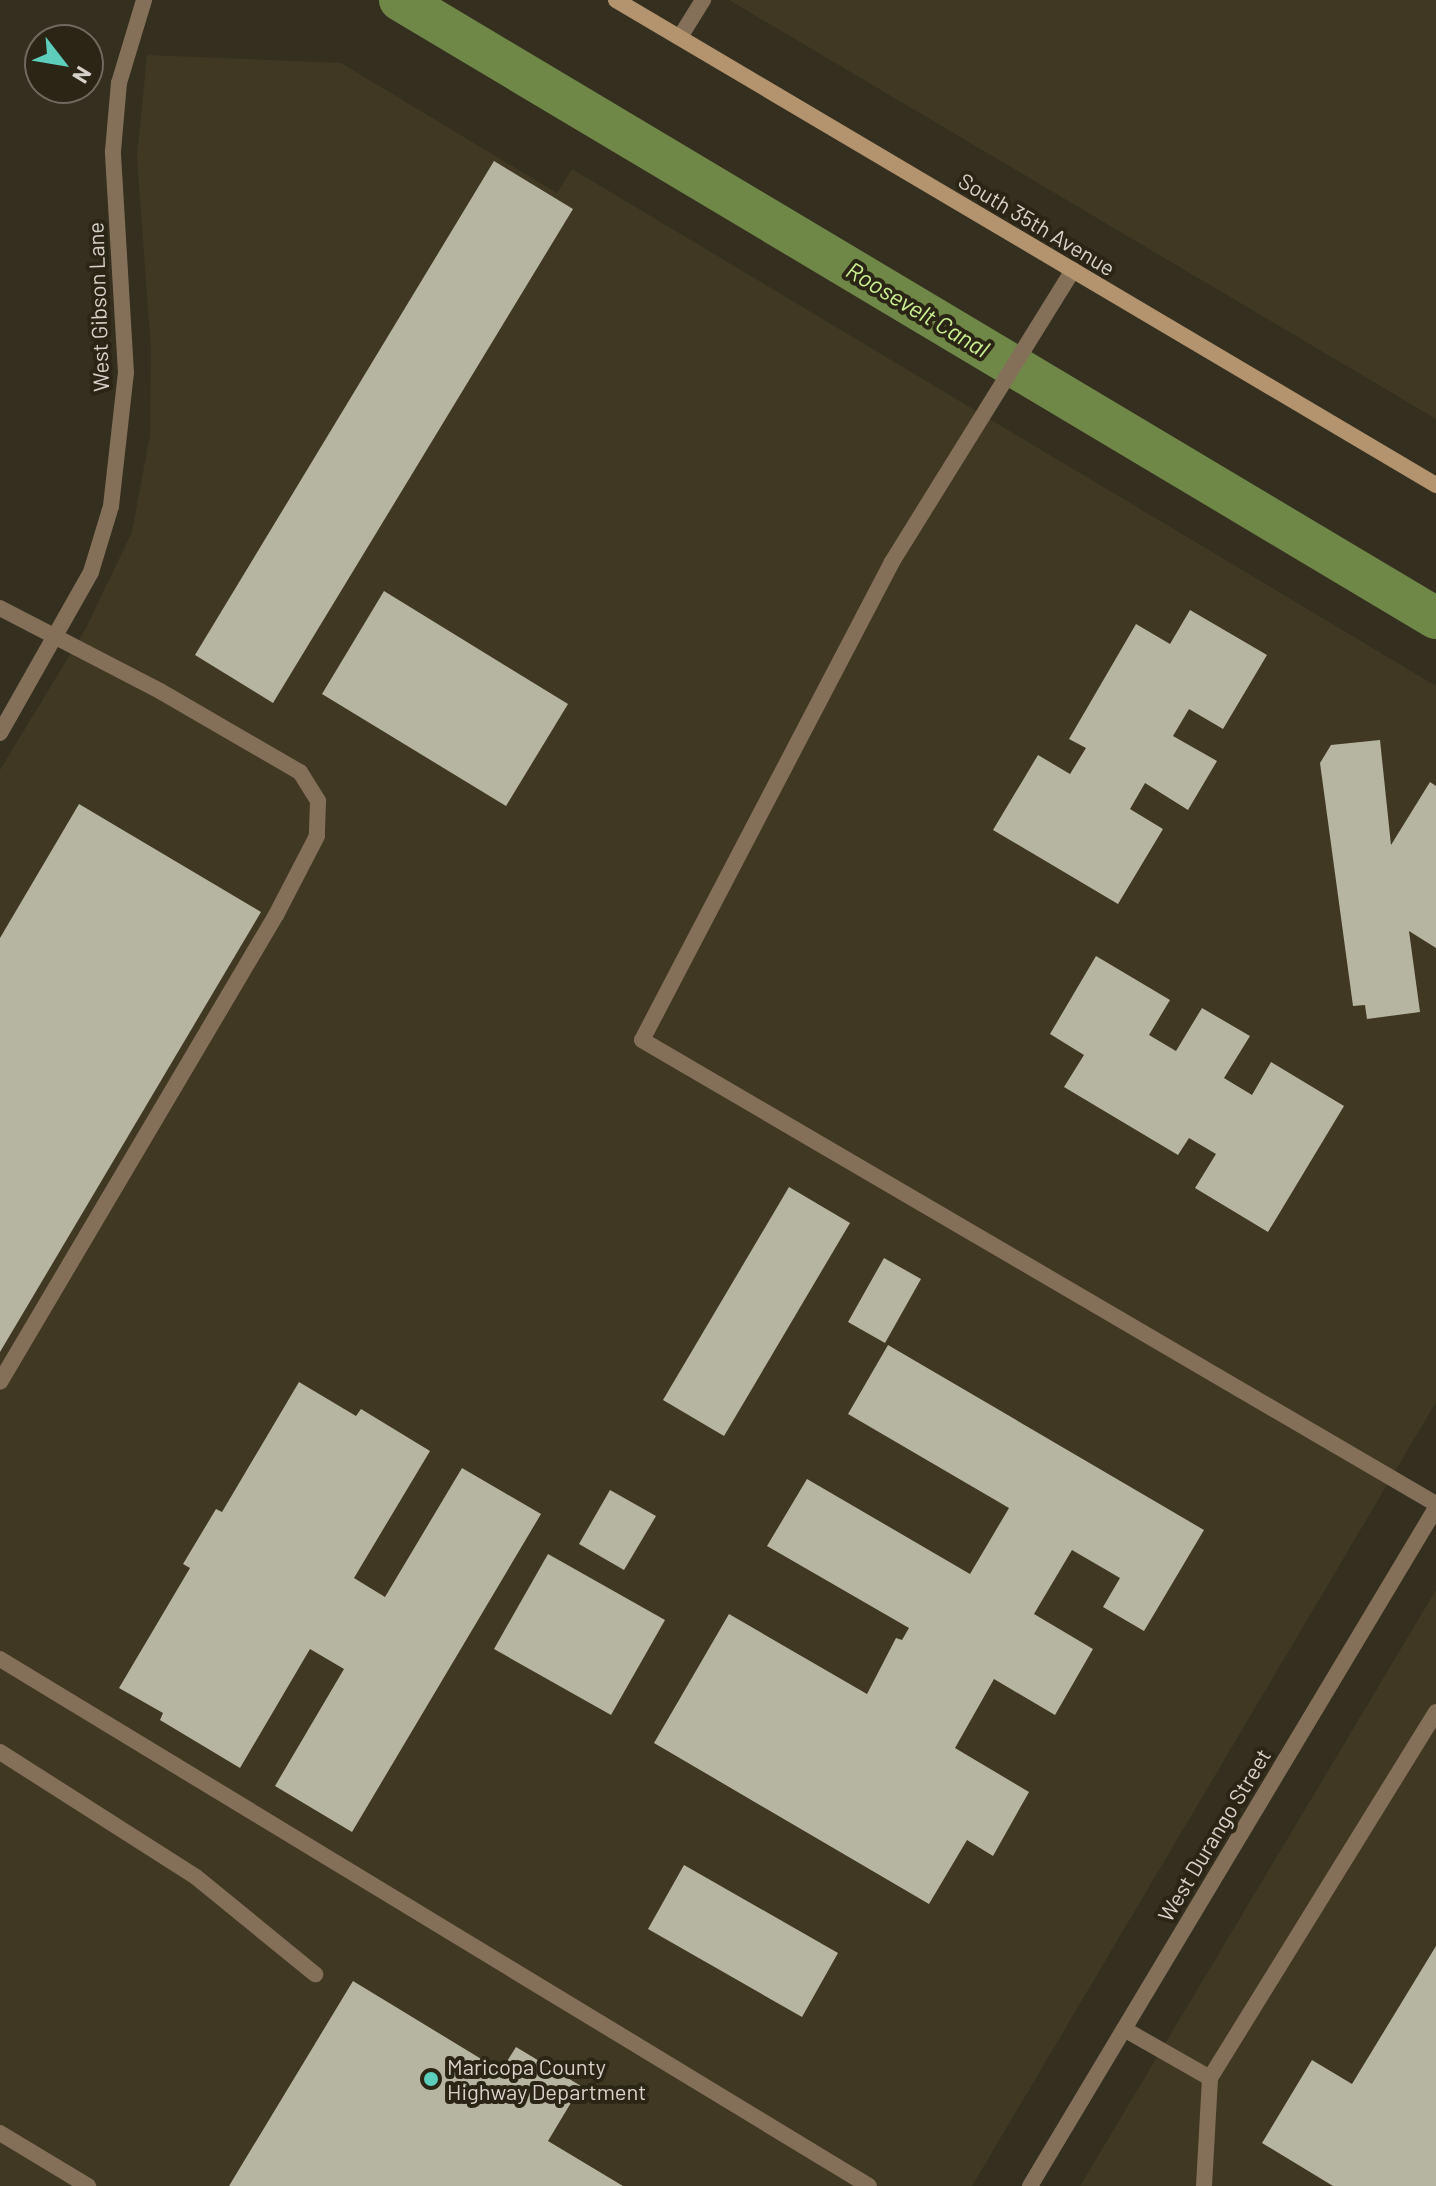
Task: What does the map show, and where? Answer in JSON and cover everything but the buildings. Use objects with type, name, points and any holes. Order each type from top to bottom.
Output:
[{"type":"main road","name":"South 35th Avenue","points":[[616,0],[642,6],[680,37],[1436,485]]},
{"type":"street","name":"West Gibson Lane","points":[[0,733],[58,637],[91,572],[111,506],[126,373],[113,151],[119,83],[144,0]]},
{"type":"street","points":[[680,37],[703,0]]},
{"type":"street","points":[[1073,270],[892,562],[642,1040],[1436,1506]]},
{"type":"street","points":[[0,608],[300,772],[318,801],[317,836],[276,915],[0,1382]]},
{"type":"street","name":"West Durango Street","points":[[1030,2186],[1436,1506]]},
{"type":"street","points":[[0,1659],[869,2186]]},
{"type":"street","points":[[1204,2186],[1210,2078],[1436,1712]]},
{"type":"street","points":[[0,1752],[196,1877],[315,1974]]},
{"type":"street","points":[[1124,2029],[1210,2078]]},
{"type":"street","points":[[0,2133],[88,2186]]},
{"type":"shaded area","points":[[729,0],[1436,0],[1436,419]]},
{"type":"shaded area","points":[[147,55],[341,63],[557,193],[572,169],[1436,686],[1436,1402],[972,2186],[0,2186],[0,770],[86,628],[132,532],[150,435],[151,350],[137,157]]},
{"type":"shaded area","points":[[1436,1590],[1436,2186],[1080,2186]]},
{"type":"waterway","name":"Roosevelt Canal","points":[[400,0],[1436,618]]},
{"type":"place","name":"Maricopa County Highway Department","points":[[431,2079]]}]
